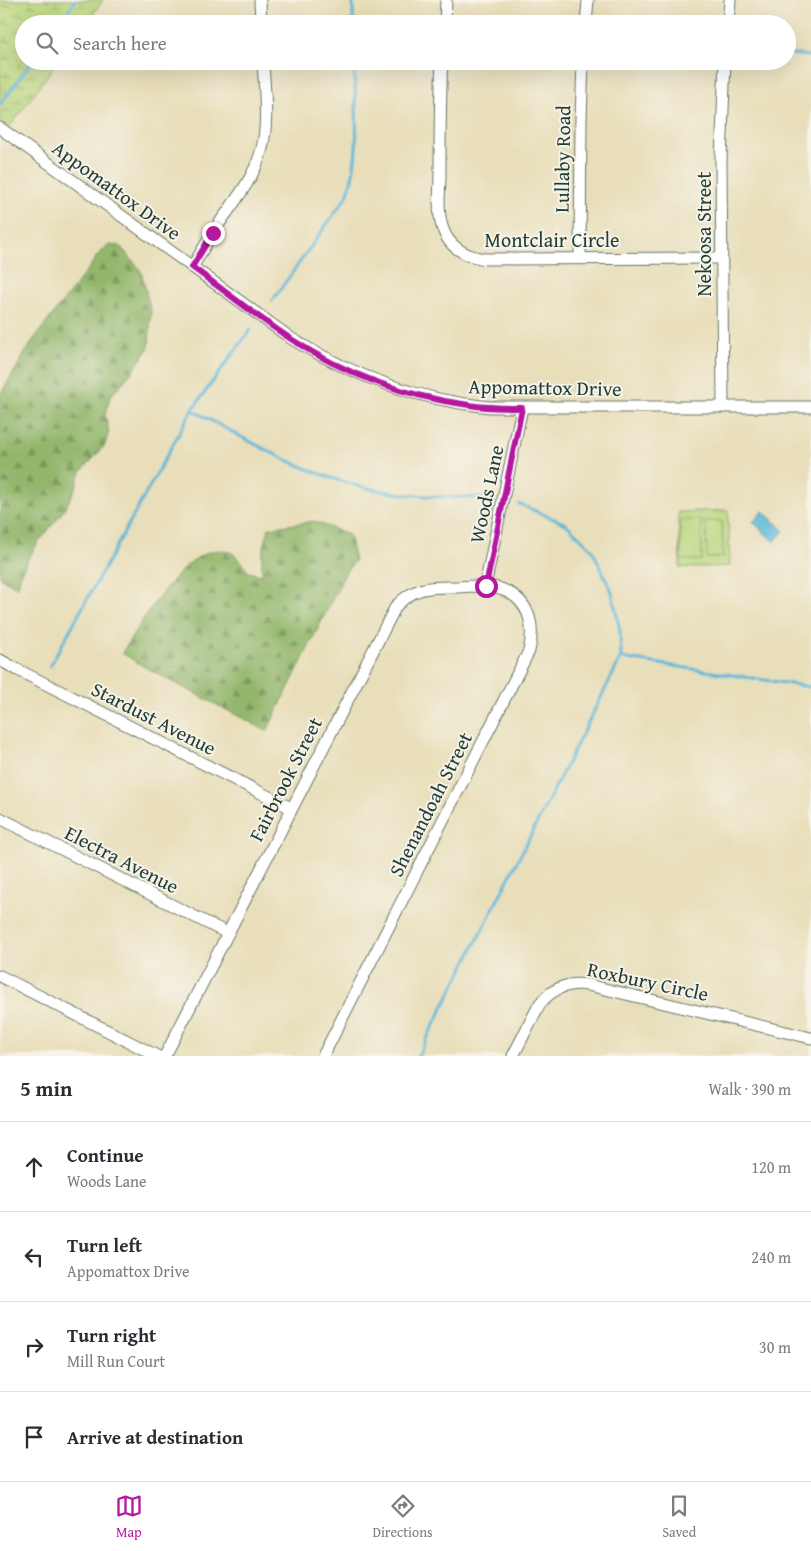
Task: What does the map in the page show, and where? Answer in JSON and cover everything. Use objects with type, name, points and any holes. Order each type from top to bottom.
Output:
[{"type":"street","points":[[260,0],[261,15]]},
{"type":"street","points":[[445,15],[446,0]]},
{"type":"street","points":[[587,15],[588,0]]},
{"type":"street","points":[[729,15],[730,0]]},
{"type":"street","points":[[192,267],[250,180],[260,157],[266,119],[263,70]]},
{"type":"street","name":"Montclair Circle","points":[[442,70],[439,130],[440,214],[448,239],[460,250],[476,258],[721,258]]},
{"type":"street","name":"Lullaby Road","points":[[580,258],[583,70]]},
{"type":"street","name":"Nekoosa Street","points":[[723,407],[721,160],[725,70]]},
{"type":"street","name":"Appomattox Drive","points":[[0,128],[292,339],[323,358],[396,389],[439,400],[489,407],[811,407]]},
{"type":"street","name":"Woods Lane","points":[[486,586],[522,408]]},
{"type":"street","name":"Fairbrook Street","points":[[165,1056],[396,606],[408,594],[424,588],[486,586]]},
{"type":"street","name":"Shenandoah Street","points":[[323,1056],[529,651],[532,629],[526,609],[510,593],[486,586]]},
{"type":"street","name":"Stardust Avenue","points":[[0,660],[291,808]]},
{"type":"street","name":"Electra Avenue","points":[[0,818],[227,933]]},
{"type":"street","points":[[0,976],[157,1056]]},
{"type":"street","name":"Roxbury Circle","points":[[513,1056],[538,1005],[544,998],[570,984],[588,985],[811,1038]]},
{"type":"green space","points":[[0,0],[103,0],[92,15],[15,15],[15,70],[51,70],[9,128],[0,121]]},
{"type":"green space","points":[[109,245],[120,246],[141,271],[151,311],[149,347],[134,370],[110,397],[105,415],[109,431],[105,445],[81,472],[64,510],[28,559],[21,573],[18,588],[0,577],[0,395],[33,340],[97,256]]},
{"type":"green space","points":[[728,510],[730,566],[680,568],[678,512]]},
{"type":"green space","points":[[680,520],[701,520],[702,560],[681,560]]},
{"type":"green space","points":[[314,521],[349,535],[355,561],[347,570],[267,731],[148,669],[122,653],[152,606],[166,588],[180,572],[196,559],[211,551],[226,551],[236,556],[248,572],[262,575],[262,554],[269,528]]},
{"type":"green space","points":[[706,521],[722,521],[723,557],[707,558]]},
{"type":"water","points":[[763,511],[784,531],[774,542],[753,522]]},
{"type":"waterway","points":[[65,15],[76,0]]},
{"type":"waterway","points":[[353,0],[353,15]]},
{"type":"waterway","points":[[796,55],[811,56]]},
{"type":"waterway","points":[[0,105],[25,70]]},
{"type":"waterway","points":[[272,301],[347,196],[355,164],[356,147],[354,70]]},
{"type":"waterway","points":[[50,666],[192,410],[251,329]]},
{"type":"waterway","points":[[192,410],[284,458],[332,478],[382,491],[433,496],[485,498]]},
{"type":"waterway","points":[[418,1056],[621,658],[620,631],[612,592],[592,549],[566,524],[519,504]]},
{"type":"waterway","points":[[621,658],[811,687]]},
{"type":"route","points":[[213,233],[192,267],[292,339],[323,358],[355,373],[416,395],[468,405],[522,408],[486,586]]}]
